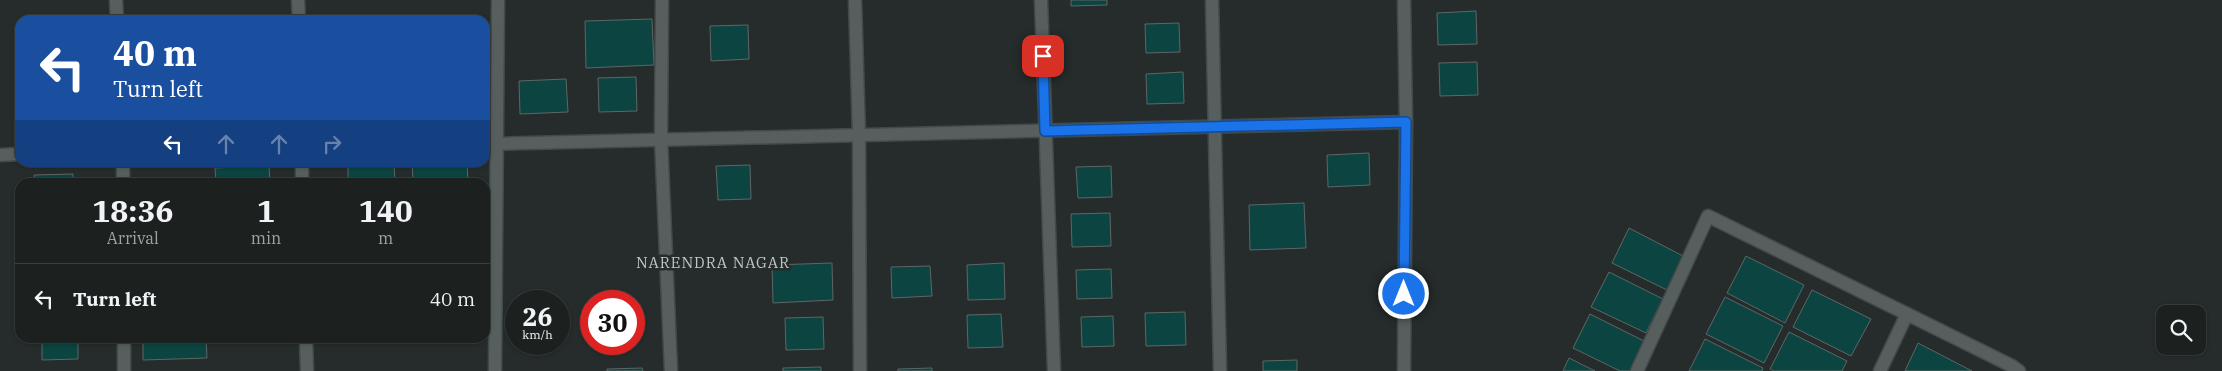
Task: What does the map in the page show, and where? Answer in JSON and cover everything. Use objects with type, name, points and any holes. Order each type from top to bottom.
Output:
[{"type":"street","points":[[116,0],[117,15]]},
{"type":"street","points":[[298,0],[299,15]]},
{"type":"street","points":[[495,371],[491,144],[498,0]]},
{"type":"street","points":[[662,0],[661,139],[671,371]]},
{"type":"street","points":[[855,0],[859,135],[860,371]]},
{"type":"street","points":[[1041,0],[1054,371]]},
{"type":"street","points":[[1212,0],[1220,371]]},
{"type":"street","points":[[1404,0],[1406,122],[1404,371]]},
{"type":"street","points":[[491,144],[1406,122]]},
{"type":"street","points":[[0,155],[15,154]]},
{"type":"street","points":[[1637,371],[1708,216],[2019,371]]},
{"type":"street","points":[[1880,371],[1907,314]]},
{"type":"street","points":[[124,343],[124,371]]},
{"type":"street","points":[[306,343],[307,371]]},
{"type":"building","points":[[1071,0],[1107,0],[1107,5],[1071,6]]},
{"type":"building","points":[[1476,11],[1477,44],[1438,45],[1437,13]]},
{"type":"building","points":[[652,19],[654,65],[586,68],[585,21]]},
{"type":"building","points":[[1179,23],[1180,52],[1146,53],[1145,24]]},
{"type":"building","points":[[748,25],[749,59],[711,61],[710,26]]},
{"type":"building","points":[[1477,62],[1478,95],[1440,96],[1439,63]]},
{"type":"building","points":[[1183,72],[1184,103],[1147,104],[1146,74]]},
{"type":"building","points":[[636,77],[637,111],[599,112],[598,78]]},
{"type":"building","points":[[566,79],[568,112],[520,114],[519,81]]},
{"type":"building","points":[[1369,153],[1370,185],[1328,187],[1327,155]]},
{"type":"building","points":[[750,165],[751,199],[718,200],[716,166]]},
{"type":"building","points":[[1111,166],[1112,197],[1078,198],[1076,167]]},
{"type":"building","points":[[269,167],[270,178],[216,178],[215,168]]},
{"type":"building","points":[[348,167],[394,167],[395,178],[348,178]]},
{"type":"building","points":[[412,167],[467,167],[468,178],[413,178]]},
{"type":"building","points":[[73,174],[73,178],[34,178],[34,175]]},
{"type":"building","points":[[1304,203],[1306,248],[1250,250],[1249,205]]},
{"type":"building","points":[[1110,213],[1111,246],[1072,247],[1071,214]]},
{"type":"building","points":[[1629,228],[1683,256],[1667,290],[1612,263]]},
{"type":"building","points":[[1746,256],[1804,285],[1785,323],[1727,293]]},
{"type":"building","points":[[832,263],[833,300],[773,303],[772,265]]},
{"type":"building","points":[[1004,263],[1005,299],[968,300],[967,265]]},
{"type":"building","points":[[930,266],[932,296],[892,298],[891,267]]},
{"type":"building","points":[[1111,269],[1112,298],[1077,299],[1076,270]]},
{"type":"building","points":[[1609,272],[1663,299],[1646,333],[1591,307]]},
{"type":"building","points":[[1812,290],[1871,319],[1851,356],[1793,327]]},
{"type":"building","points":[[1725,297],[1783,326],[1764,363],[1706,334]]},
{"type":"building","points":[[1185,312],[1186,345],[1146,346],[1145,313]]},
{"type":"building","points":[[1001,314],[1003,347],[968,348],[967,315]]},
{"type":"building","points":[[1590,314],[1644,341],[1630,371],[1620,371],[1573,348]]},
{"type":"building","points":[[1113,316],[1114,346],[1082,347],[1081,317]]},
{"type":"building","points":[[823,317],[824,349],[786,350],[785,318]]},
{"type":"building","points":[[1789,332],[1847,361],[1842,371],[1774,371],[1770,369]]},
{"type":"building","points":[[1705,339],[1763,368],[1762,371],[1689,371]]},
{"type":"building","points":[[42,343],[78,343],[78,359],[42,360]]},
{"type":"building","points":[[143,343],[206,343],[207,358],[143,360]]},
{"type":"building","points":[[1918,343],[1972,371],[1905,371]]},
{"type":"building","points":[[1569,358],[1595,371],[1563,371]]},
{"type":"building","points":[[1297,360],[1297,371],[1263,371],[1263,361]]},
{"type":"building","points":[[821,367],[821,371],[783,371],[783,368]]},
{"type":"building","points":[[642,368],[643,371],[607,371],[607,369]]},
{"type":"building","points":[[932,368],[932,371],[898,371],[898,369]]},
{"type":"district","name":"NARENDRA NAGAR","points":[[713,263]]},
{"type":"route","points":[[1043,56],[1045,131],[1406,122],[1404,294]]}]
